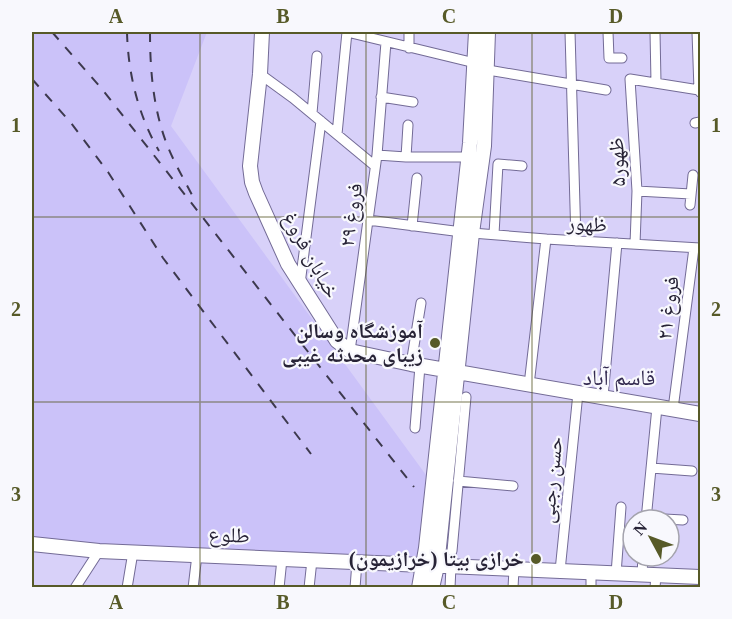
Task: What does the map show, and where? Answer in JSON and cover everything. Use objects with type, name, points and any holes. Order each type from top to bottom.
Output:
[{"type":"street","name":"خیابان فروغ","points":[[262,32],[250,166],[252,182],[275,238],[300,284],[337,341],[350,351]]},
{"type":"street","points":[[337,134],[351,32],[475,63]]},
{"type":"street","points":[[409,32],[409,48]]},
{"type":"street","points":[[467,232],[476,32]]},
{"type":"street","points":[[450,588],[437,566],[451,371],[467,232],[484,146],[488,32]]},
{"type":"street","points":[[570,32],[576,241]]},
{"type":"street","points":[[608,32],[609,58],[622,58]]},
{"type":"street","points":[[655,32],[656,82],[700,91],[697,32]]},
{"type":"street","name":"فروغ ۲۹","points":[[350,351],[377,154],[386,42]]},
{"type":"street","points":[[312,113],[318,56]]},
{"type":"street","points":[[488,70],[606,90]]},
{"type":"street","points":[[260,74],[321,120],[375,166]]},
{"type":"street","name":"ظهور۵","points":[[635,244],[637,190],[630,79],[656,82]]},
{"type":"street","points":[[381,97],[413,102]]},
{"type":"street","points":[[300,284],[321,120]]},
{"type":"street","points":[[406,157],[408,125]]},
{"type":"street","points":[[377,154],[406,157],[469,157]]},
{"type":"street","points":[[494,234],[498,164],[522,166]]},
{"type":"street","points":[[637,190],[691,200],[693,175]]},
{"type":"street","points":[[412,225],[417,178]]},
{"type":"street","name":"ظهور","points":[[368,220],[546,239],[697,248]]},
{"type":"street","points":[[529,385],[546,239]]},
{"type":"street","points":[[603,397],[616,243]]},
{"type":"street","name":"فروغ ۲۱","points":[[673,409],[697,248]]},
{"type":"street","points":[[416,428],[416,365],[421,303]]},
{"type":"street","points":[[350,351],[416,365],[700,414]]},
{"type":"street","points":[[432,588],[458,481],[457,423],[451,371]]},
{"type":"street","name":"حسن رجبی","points":[[560,571],[578,393]]},
{"type":"street","points":[[452,551],[448,525],[457,423],[466,397]]},
{"type":"street","points":[[647,508],[657,406]]},
{"type":"street","points":[[651,468],[692,471]]},
{"type":"street","points":[[458,481],[513,486]]},
{"type":"street","points":[[616,574],[621,507]]},
{"type":"street","name":"طلوع","points":[[32,544],[133,552],[616,574],[651,579],[700,578]]},
{"type":"street","points":[[75,588],[99,550]]},
{"type":"street","points":[[127,588],[133,552]]},
{"type":"street","points":[[193,588],[197,555]]},
{"type":"street","points":[[279,588],[282,559]]},
{"type":"street","points":[[309,588],[312,560]]},
{"type":"street","points":[[355,588],[357,562]]},
{"type":"street","points":[[419,588],[437,566]]},
{"type":"street","points":[[513,588],[514,569]]},
{"type":"street","points":[[591,573],[591,588]]},
{"type":"shaded area","points":[[32,32],[207,32],[171,126],[426,475],[417,559],[50,544],[32,541]]},
{"type":"railway","points":[[52,32],[102,89],[414,487]]},
{"type":"railway","points":[[127,32],[129,63],[140,108],[159,151]]},
{"type":"railway","points":[[150,32],[152,74],[158,115],[169,149],[193,197]]},
{"type":"railway","points":[[32,79],[71,123],[108,172],[163,258],[311,454]]},
{"type":"place","name":"آموزشگاه وسالن زیبای محدثه غیبی","points":[[435,343]]},
{"type":"place","name":"خرازی بیتا (خرازیمون)","points":[[536,559]]},
{"type":"district","name":"قاسم آباد","points":[[619,377]]}]
